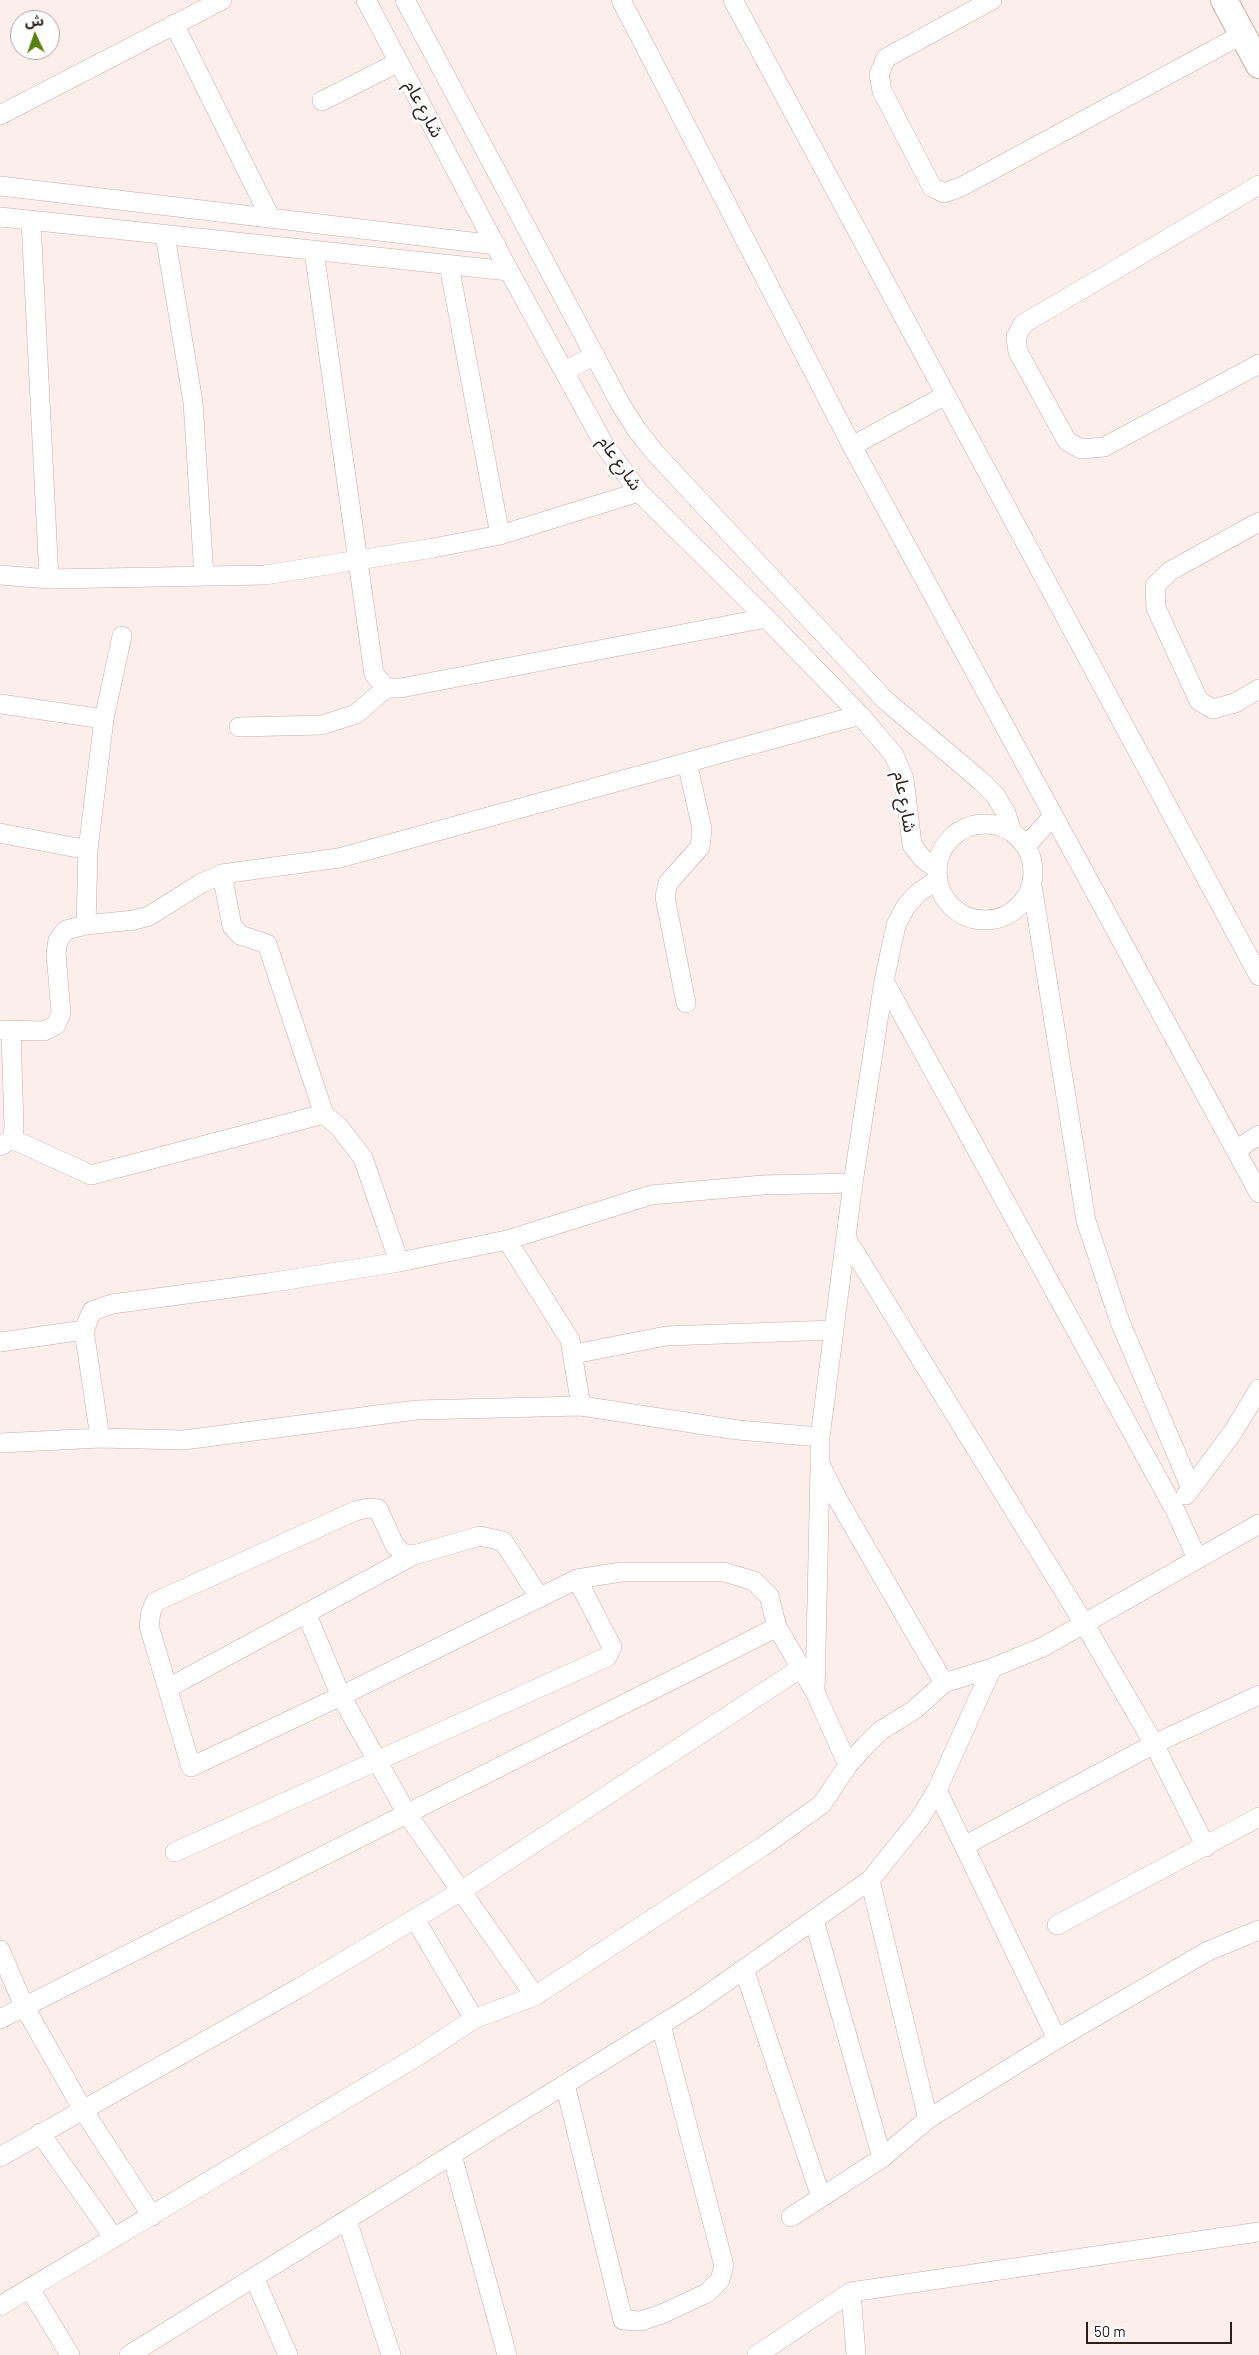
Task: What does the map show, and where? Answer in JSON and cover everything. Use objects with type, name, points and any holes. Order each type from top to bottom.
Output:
[{"type":"street","points":[[0,115],[222,0]]},
{"type":"street","name":"شارع عام","points":[[366,0],[509,271],[566,371],[605,446],[639,492],[766,618],[860,715],[894,755],[904,779],[912,846],[937,874]]},
{"type":"street","name":"شارع عام","points":[[405,0],[621,405],[656,454],[885,700],[995,795],[1006,813],[1012,832]]},
{"type":"street","points":[[621,0],[852,446],[1259,1193]]},
{"type":"street","points":[[733,0],[1259,976]]},
{"type":"street","points":[[992,0],[886,58],[879,74],[882,91],[932,187],[944,193],[961,187],[1243,34]]},
{"type":"street","points":[[1224,0],[1259,65]]},
{"type":"street","points":[[174,24],[270,217]]},
{"type":"street","points":[[322,101],[399,62]]},
{"type":"street","points":[[1259,185],[1023,324],[1016,337],[1018,352],[1067,441],[1081,449],[1104,447],[1259,364]]},
{"type":"street","points":[[0,186],[496,245]]},
{"type":"street","points":[[0,218],[509,271]]},
{"type":"street","points":[[30,221],[49,579]]},
{"type":"street","points":[[166,235],[193,402],[204,576]]},
{"type":"street","points":[[314,251],[374,674],[386,688]]},
{"type":"street","points":[[449,266],[500,535]]},
{"type":"street","points":[[566,371],[595,355]]},
{"type":"street","points":[[852,446],[946,395]]},
{"type":"street","points":[[0,575],[49,579],[265,575],[500,535],[639,492]]},
{"type":"street","points":[[1259,522],[1170,571],[1155,586],[1156,608],[1199,701],[1213,709],[1235,703],[1259,689]]},
{"type":"street","points":[[239,727],[322,725],[356,714],[386,688],[401,688],[766,618]]},
{"type":"street","points":[[86,925],[88,850],[104,719],[122,636]]},
{"type":"street","points":[[0,704],[104,719]]},
{"type":"street","points":[[324,1114],[91,1175],[6,1142],[14,1128],[6,1031],[44,1031],[56,1025],[61,1013],[56,954],[58,940],[66,930],[86,925],[134,920],[149,916],[200,884],[222,874],[339,858],[860,715]]},
{"type":"street","points":[[686,1003],[665,897],[668,883],[700,846],[702,829],[687,762]]},
{"type":"street","points":[[1026,846],[1053,816]]},
{"type":"street","points":[[1032,885],[1024,902],[1010,914],[992,920],[973,918],[956,910],[944,897],[937,874],[942,850],[955,834],[973,825],[993,824],[1012,832],[1026,846],[1034,865],[1032,885],[1086,1221],[1120,1322],[1191,1488]]},
{"type":"street","points":[[0,833],[88,850]]},
{"type":"street","points":[[222,874],[232,926],[240,934],[266,944],[324,1114],[339,1127],[363,1158],[399,1262]]},
{"type":"street","points":[[814,1692],[820,1437],[853,1183],[884,981],[896,925],[906,906],[937,874]]},
{"type":"street","points":[[884,981],[1175,1510],[1197,1558]]},
{"type":"street","points":[[1236,1150],[1259,1135]]},
{"type":"street","points":[[100,1438],[84,1330],[92,1311],[112,1304],[268,1284],[399,1262],[507,1240],[651,1195],[754,1186],[853,1183]]},
{"type":"street","points":[[846,1238],[1085,1625],[1154,1744],[1206,1847]]},
{"type":"street","points":[[507,1240],[570,1340],[574,1354],[581,1406]]},
{"type":"street","points":[[0,1342],[84,1330]]},
{"type":"street","points":[[574,1354],[666,1336],[834,1330]]},
{"type":"street","points":[[1175,1510],[1233,1432],[1259,1389]]},
{"type":"street","points":[[0,1443],[100,1438],[183,1440],[417,1410],[581,1406],[738,1430],[820,1437]]},
{"type":"street","points":[[820,1464],[837,1498],[944,1683]]},
{"type":"street","points":[[414,1555],[404,1554],[396,1546],[378,1509],[368,1508],[355,1511],[156,1602],[151,1612],[149,1626],[191,1767],[341,1696],[576,1580],[621,1572],[724,1572],[754,1581],[769,1596],[777,1627],[814,1692],[848,1765]]},
{"type":"street","points":[[0,2306],[421,2054],[474,2019],[535,1996],[762,1847],[822,1804],[848,1765],[880,1732],[914,1710],[944,1683],[992,1668],[1043,1648],[1259,1524]]},
{"type":"street","points":[[168,1688],[414,1555],[480,1536],[503,1541],[540,1598]]},
{"type":"street","points":[[175,1852],[607,1657],[612,1647],[576,1580]]},
{"type":"street","points":[[306,1614],[341,1696],[407,1814],[535,1996]]},
{"type":"street","points":[[0,2019],[777,1627]]},
{"type":"street","points":[[0,2157],[290,1992],[461,1891],[801,1668]]},
{"type":"street","points":[[129,2355],[149,2350],[254,2278],[661,2025],[870,1880],[920,1818],[938,1790],[992,1668]]},
{"type":"street","points":[[964,1846],[1154,1744],[1259,1695]]},
{"type":"street","points":[[938,1790],[1057,2039]]},
{"type":"street","points":[[1057,1925],[1259,1817]]},
{"type":"street","points":[[870,1880],[928,2119]]},
{"type":"street","points":[[415,1919],[474,2019]]},
{"type":"street","points":[[814,1920],[882,2158]]},
{"type":"street","points":[[791,2217],[882,2158],[928,2119],[1057,2039],[1208,1951],[1259,1930]]},
{"type":"street","points":[[0,1950],[24,2006],[83,2110],[152,2216]]},
{"type":"street","points":[[744,1969],[821,2197]]},
{"type":"street","points":[[565,2084],[623,2320],[641,2321],[662,2314],[707,2293],[720,2280],[724,2266],[661,2025]]},
{"type":"street","points":[[40,2133],[114,2238]]},
{"type":"street","points":[[452,2155],[507,2355]]},
{"type":"street","points":[[347,2220],[391,2355]]},
{"type":"street","points":[[757,2355],[851,2292],[1259,2232]]},
{"type":"street","points":[[254,2278],[288,2355]]},
{"type":"street","points":[[30,2289],[70,2355]]},
{"type":"street","points":[[851,2292],[856,2355]]}]
